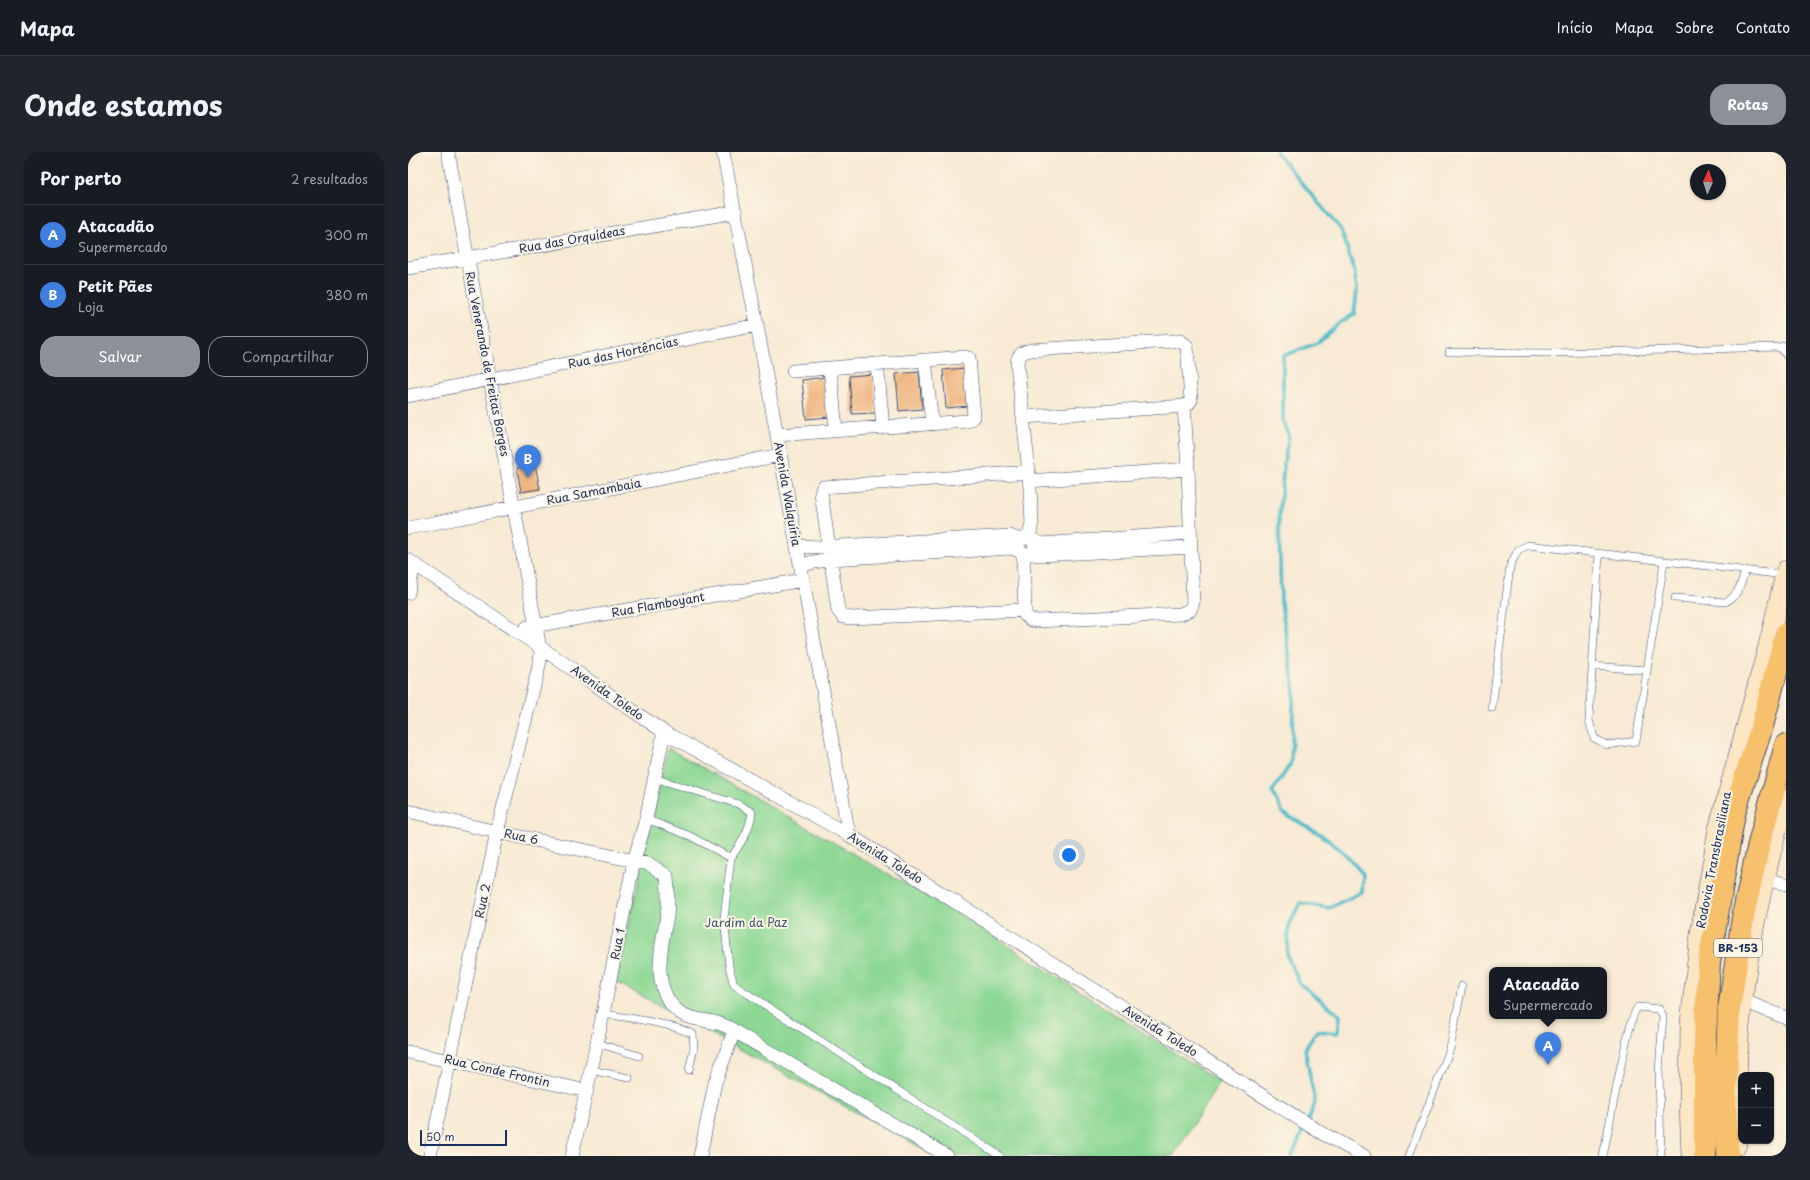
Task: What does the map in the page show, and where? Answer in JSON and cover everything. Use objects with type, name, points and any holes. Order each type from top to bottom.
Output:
[{"type":"highway","name":"Rodovia Transbrasiliana","points":[[1705,1156],[1705,1037],[1709,963],[1734,812],[1762,726],[1786,634]]},
{"type":"highway","name":"BR-153","points":[[1728,1156],[1725,1109],[1744,911],[1760,840],[1786,745]]},
{"type":"highway","points":[[1700,933],[1708,904],[1717,851],[1734,812]]},
{"type":"highway","points":[[1736,1004],[1749,909],[1762,866],[1775,838]]},
{"type":"main road","name":"Rodovia Transbrasiliana","points":[[1691,1156],[1689,1105],[1690,1022],[1700,933],[1718,829],[1768,646],[1786,572]]},
{"type":"main road","points":[[1738,1156],[1736,1004],[1752,931],[1786,799]]},
{"type":"street","name":"Rua Venerando de Freitas Borges","points":[[448,152],[540,647]]},
{"type":"street","name":"Avenida Walquíria","points":[[724,152],[850,835]]},
{"type":"street","name":"Rua das Orquídeas","points":[[408,268],[736,212]]},
{"type":"street","name":"Rua das Hortências","points":[[408,396],[490,381],[757,325]]},
{"type":"street","points":[[1023,417],[1184,406],[1189,403],[1190,400],[1187,346],[1180,341],[1031,350],[1021,354],[1018,358],[1023,417],[1029,476],[1032,522],[1026,546],[1024,615],[1031,620],[1037,621],[1186,612],[1190,610],[1193,603],[1184,406]]},
{"type":"street","points":[[777,435],[968,421],[974,417],[969,358],[964,357],[793,371]]},
{"type":"street","points":[[925,360],[932,424]]},
{"type":"street","points":[[877,364],[883,427]]},
{"type":"street","points":[[830,368],[836,430]]},
{"type":"street","name":"Rua Samambaia","points":[[408,528],[780,455]]},
{"type":"street","points":[[1025,610],[852,618],[843,617],[838,610],[821,493],[823,487],[1029,476],[1188,470]]},
{"type":"street","points":[[1026,546],[1190,533]]},
{"type":"street","points":[[797,546],[830,553],[1010,536],[1040,555],[1191,547]]},
{"type":"street","name":"Rua Flamboyant","points":[[513,630],[802,574],[809,563],[830,553]]},
{"type":"street","points":[[408,593],[411,562]]},
{"type":"street","name":"Avenida Toledo","points":[[411,562],[540,647],[664,732],[850,835],[1320,1132],[1364,1156]]},
{"type":"street","name":"Rua 2","points":[[430,1156],[497,832],[539,666],[540,647]]},
{"type":"street","name":"Rua 1","points":[[572,1156],[598,1043],[634,861],[646,819],[664,732]]},
{"type":"street","name":"Rua 6","points":[[408,811],[497,832],[649,864],[667,876],[667,916],[662,939],[660,966],[663,990],[671,1003],[686,1016],[719,1022],[734,1031]]},
{"type":"street","points":[[1765,879],[1786,884]]},
{"type":"street","points":[[1736,1004],[1786,1018]]},
{"type":"street","points":[[700,1156],[715,1083],[734,1031],[947,1156]]},
{"type":"street","name":"Rua Conde Frontin","points":[[408,1052],[451,1060],[587,1091]]},
{"type":"lane","points":[[1449,352],[1554,353],[1783,346],[1786,355]]},
{"type":"lane","points":[[1492,708],[1510,566],[1518,550],[1528,545],[1745,571],[1786,572]]},
{"type":"lane","points":[[1600,554],[1589,720],[1594,738],[1606,745],[1636,741],[1664,562]]},
{"type":"lane","points":[[1675,598],[1725,602],[1732,599],[1739,589],[1745,571]]},
{"type":"lane","points":[[1592,666],[1647,670]]},
{"type":"lane","points":[[654,778],[738,804],[752,812],[751,821],[745,836],[731,858],[724,918],[729,966],[734,985],[1000,1156]]},
{"type":"lane","points":[[646,819],[690,836],[731,858]]},
{"type":"lane","points":[[1409,1156],[1450,1049],[1462,986]]},
{"type":"lane","points":[[1603,1156],[1627,1037],[1633,1014],[1638,1007],[1659,1010],[1662,1016],[1659,1071],[1661,1156]]},
{"type":"lane","points":[[604,1014],[663,1024],[680,1028],[693,1034],[694,1048],[689,1070]]},
{"type":"lane","points":[[598,1043],[639,1056]]},
{"type":"lane","points":[[591,1070],[629,1078]]},
{"type":"green space","name":"Jardim da Paz","points":[[668,748],[964,917],[1220,1082],[1173,1156],[936,1156],[616,982]]},
{"type":"building","points":[[965,368],[968,406],[946,408],[943,370]]},
{"type":"building","points":[[919,372],[922,409],[899,411],[896,374]]},
{"type":"building","points":[[873,374],[876,413],[852,414],[849,376]]},
{"type":"building","points":[[827,377],[830,417],[806,419],[802,380]]},
{"type":"building","points":[[535,464],[540,489],[521,492],[517,468]]},
{"type":"waterway","points":[[1276,152],[1341,230],[1354,269],[1357,290],[1354,314],[1340,323],[1317,343],[1283,356],[1283,422],[1289,435],[1284,462],[1279,516],[1281,603],[1294,686],[1291,763],[1272,792],[1283,813],[1320,834],[1343,852],[1363,874],[1362,892],[1329,908],[1300,903],[1289,926],[1287,956],[1300,984],[1340,1015],[1338,1033],[1317,1031],[1305,1049],[1315,1103],[1308,1121]]},
{"type":"waterway","points":[[1292,1156],[1305,1126]]},
{"type":"place","name":"Petit Pães","points":[[528,478]]},
{"type":"place","name":"Atacadão","points":[[1548,1065]]}]
